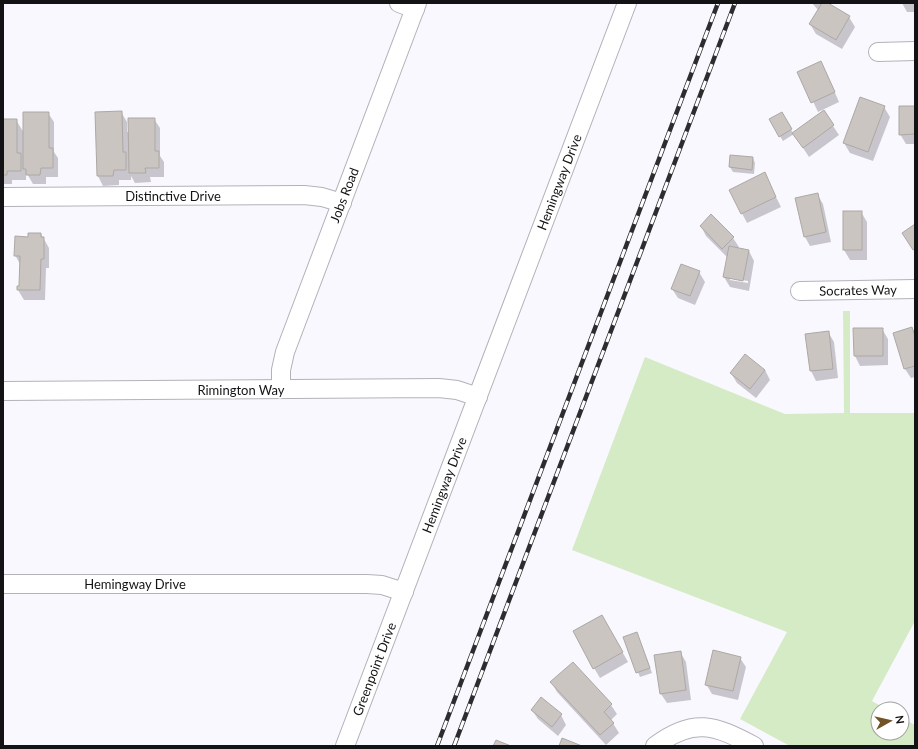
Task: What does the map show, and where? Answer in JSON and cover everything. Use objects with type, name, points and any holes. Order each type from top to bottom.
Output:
[{"type":"street","name":"Hemingway Drive","points":[[3,584],[367,584],[382,585],[404,592],[627,3]]},
{"type":"street","name":"Jobs Road","points":[[281,389],[281,370],[285,352],[342,203],[410,5]]},
{"type":"street","points":[[878,52],[915,51]]},
{"type":"street","name":"Distinctive Drive","points":[[3,197],[304,195],[322,197],[342,203]]},
{"type":"street","name":"Socrates Way","points":[[800,291],[915,289]]},
{"type":"street","name":"Rimington Way","points":[[3,391],[439,388],[457,390],[478,396]]},
{"type":"street","name":"Greenpoint Drive","points":[[345,746],[404,592]]},
{"type":"street","points":[[655,746],[668,736],[694,727],[715,728],[729,732],[754,746]]},
{"type":"green space","points":[[843,311],[850,311],[850,413],[915,413],[915,621],[872,701],[870,701],[870,741],[910,741],[910,722],[915,725],[915,746],[790,746],[740,719],[787,632],[572,550],[645,357],[785,414],[844,413]]},
{"type":"building","points":[[822,3],[828,3],[850,16],[836,40],[809,24]]},
{"type":"building","points":[[821,61],[835,92],[811,103],[797,72]]},
{"type":"building","points":[[860,97],[885,106],[868,152],[843,143]]},
{"type":"building","points":[[899,106],[915,106],[915,134],[899,135]]},
{"type":"building","points":[[824,110],[834,125],[803,148],[792,133]]},
{"type":"building","points":[[122,111],[123,152],[126,152],[126,170],[114,170],[113,176],[97,176],[95,112]]},
{"type":"building","points":[[23,112],[49,112],[49,148],[53,148],[53,168],[41,168],[40,175],[26,175],[26,169],[23,169]]},
{"type":"building","points":[[782,112],[792,129],[779,137],[769,119]]},
{"type":"building","points":[[128,118],[155,118],[155,151],[159,151],[159,168],[145,168],[146,173],[129,173]]},
{"type":"building","points":[[3,119],[17,119],[17,153],[21,153],[21,171],[7,171],[7,175],[3,175]]},
{"type":"building","points":[[730,155],[753,157],[752,170],[729,167]]},
{"type":"building","points":[[765,172],[776,197],[741,214],[729,190]]},
{"type":"building","points":[[818,193],[826,232],[804,237],[795,198]]},
{"type":"building","points":[[843,211],[862,211],[862,250],[843,250]]},
{"type":"building","points":[[711,214],[734,237],[722,249],[700,226]]},
{"type":"building","points":[[915,224],[915,249],[913,250],[902,233]]},
{"type":"building","points":[[28,233],[41,233],[41,237],[44,237],[44,259],[41,259],[40,290],[17,290],[17,286],[19,286],[20,256],[14,256],[15,236],[28,237]]},
{"type":"building","points":[[729,246],[749,250],[743,281],[723,277]]},
{"type":"building","points":[[681,264],[700,271],[690,296],[671,289]]},
{"type":"building","points":[[912,327],[915,336],[915,366],[904,369],[893,333]]},
{"type":"building","points":[[853,328],[883,328],[883,356],[854,356]]},
{"type":"building","points":[[829,331],[833,369],[810,371],[805,334]]},
{"type":"building","points":[[745,354],[765,370],[750,389],[730,373]]},
{"type":"building","points":[[602,615],[623,652],[593,669],[573,631]]},
{"type":"building","points":[[637,632],[650,668],[636,673],[623,637]]},
{"type":"building","points":[[713,650],[741,657],[733,691],[705,685]]},
{"type":"building","points":[[681,651],[686,690],[660,694],[654,655]]},
{"type":"building","points":[[573,662],[612,704],[604,712],[614,723],[600,735],[550,682]]},
{"type":"building","points":[[541,697],[562,714],[552,727],[531,710]]},
{"type":"building","points":[[562,738],[582,746],[559,746]]},
{"type":"building","points":[[496,740],[511,746],[493,746]]},
{"type":"railway","points":[[437,746],[718,3]]},
{"type":"railway","points":[[454,746],[735,3]]}]
